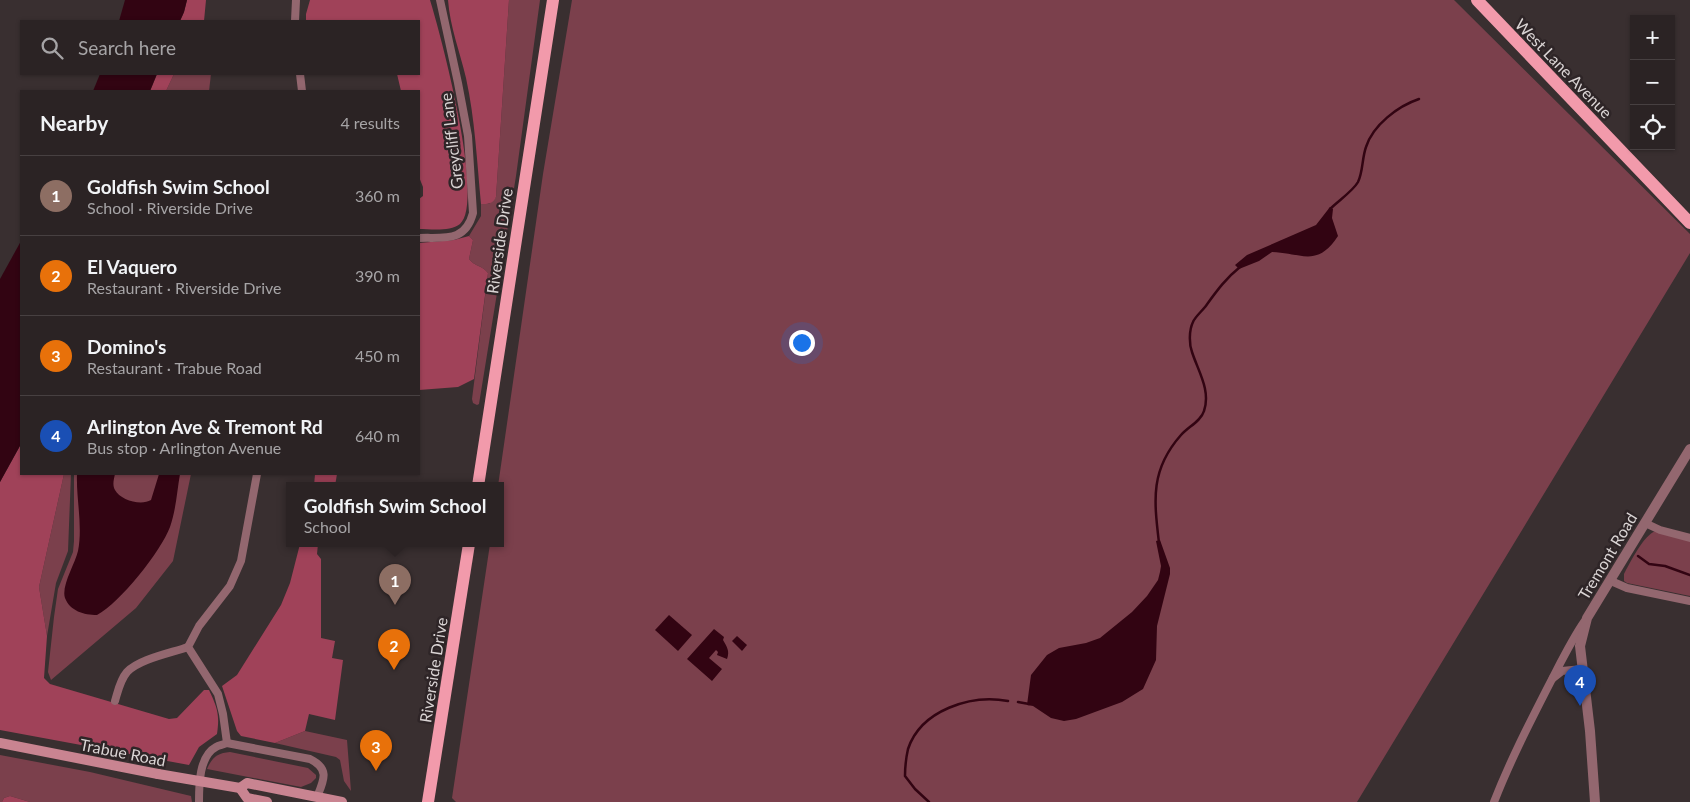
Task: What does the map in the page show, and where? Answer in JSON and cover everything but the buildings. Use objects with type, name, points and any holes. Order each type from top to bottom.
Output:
[{"type":"main road","name":"Riverside Drive","points":[[479,482],[553,0]]},
{"type":"main road","name":"West Lane Avenue","points":[[1477,0],[1690,223]]},
{"type":"main road","name":"Riverside Drive","points":[[428,802],[469,547]]},
{"type":"main road","name":"Trabue Road","points":[[0,743],[158,774],[240,788],[247,783],[342,802]]},
{"type":"main road","name":"Trabue Road","points":[[240,788],[247,798],[267,802]]},
{"type":"street","points":[[295,20],[296,0]]},
{"type":"street","name":"Greycliff Lane","points":[[420,238],[452,237],[462,233],[470,224],[473,213],[468,136],[440,0]]},
{"type":"street","points":[[300,75],[302,90]]},
{"type":"street","name":"Tremont Road","points":[[1494,802],[1528,724],[1562,658],[1690,450]]},
{"type":"street","points":[[115,701],[121,681],[134,666],[188,647],[200,626],[230,586],[241,561],[257,475]]},
{"type":"street","points":[[1646,523],[1660,530],[1690,538]]},
{"type":"street","points":[[1610,581],[1628,588],[1690,601]]},
{"type":"street","points":[[1587,618],[1580,646],[1590,731],[1594,802]]},
{"type":"street","points":[[188,647],[218,694],[227,743]]},
{"type":"street","points":[[1552,680],[1562,671],[1582,669]]},
{"type":"street","points":[[199,802],[202,769],[206,757],[215,748],[227,743],[310,759],[318,763],[323,770],[324,778],[317,797]]},
{"type":"shaded area","points":[[125,0],[187,0],[180,20],[119,20]]},
{"type":"shaded area","points":[[187,0],[206,0],[204,20],[180,20]]},
{"type":"shaded area","points":[[310,0],[430,0],[451,79],[465,152],[468,185],[467,210],[460,224],[456,227],[434,230],[420,229],[420,198],[423,196],[423,187],[420,180],[420,90],[401,90],[397,75],[420,75],[420,20],[306,20]]},
{"type":"shaded area","points":[[448,0],[509,0],[496,197],[488,204],[481,204],[472,109],[464,68],[453,30]]},
{"type":"shaded area","points":[[509,0],[540,0],[516,176],[479,404],[477,405],[473,403],[472,399],[488,273],[469,259],[473,240],[469,236],[481,216],[481,204],[489,204],[496,197]]},
{"type":"shaded area","points":[[572,0],[1454,0],[1690,234],[1690,253],[1357,802],[456,802],[452,798],[490,547],[504,547],[504,482],[499,482],[543,174]]},
{"type":"shaded area","points":[[100,75],[157,75],[150,90],[93,90]]},
{"type":"shaded area","points":[[157,75],[174,75],[166,90],[150,90]]},
{"type":"shaded area","points":[[174,75],[211,75],[209,90],[166,90]]},
{"type":"shaded area","points":[[1330,207],[1333,209],[1332,218],[1338,236],[1323,252],[1316,255],[1301,256],[1272,252],[1259,261],[1239,269],[1235,265],[1247,255],[1316,225]]},
{"type":"shaded area","points":[[469,236],[473,240],[469,259],[488,273],[474,379],[458,387],[420,390],[420,243],[454,240]]},
{"type":"shaded area","points":[[20,243],[20,446],[0,482],[0,279]]},
{"type":"shaded area","points":[[20,446],[20,475],[64,475],[39,587],[47,636],[44,678],[50,684],[169,719],[177,718],[204,690],[209,690],[217,711],[217,734],[199,747],[189,765],[0,730],[0,482]]},
{"type":"shaded area","points":[[64,475],[71,475],[68,551],[56,583],[47,636],[39,587]]},
{"type":"shaded area","points":[[74,475],[191,475],[173,561],[136,608],[51,680],[48,672],[58,589],[73,552]]},
{"type":"shaded area","points":[[77,475],[115,475],[115,490],[121,497],[131,501],[147,502],[151,500],[159,475],[180,475],[174,514],[170,527],[158,549],[139,576],[117,600],[97,615],[82,613],[74,609],[67,602],[64,593],[78,551],[80,522]]},
{"type":"shaded area","points":[[315,475],[337,475],[336,482],[314,482]]},
{"type":"shaded area","points":[[1656,531],[1690,540],[1690,596],[1624,581],[1624,574],[1638,550],[1647,537]]},
{"type":"shaded area","points":[[1160,540],[1170,568],[1170,574],[1157,626],[1156,660],[1143,689],[1122,702],[1076,719],[1064,721],[1051,718],[1033,706],[1027,705],[1031,675],[1047,655],[1059,648],[1086,643],[1100,638],[1132,612],[1147,596],[1158,580],[1160,572],[1161,566],[1156,541]]},
{"type":"shaded area","points":[[299,547],[318,547],[317,554],[321,559],[321,638],[335,641],[332,658],[343,660],[335,720],[309,714],[305,731],[275,743],[241,736],[237,731],[222,686],[237,675],[281,605],[290,583]]},
{"type":"shaded area","points":[[669,615],[692,635],[678,651],[655,630]]},
{"type":"shaded area","points":[[714,629],[724,637],[723,640],[728,654],[727,659],[717,655],[718,652],[716,650],[709,658],[722,669],[712,681],[687,659]]},
{"type":"shaded area","points":[[737,636],[747,645],[742,651],[732,641]]},
{"type":"shaded area","points":[[305,731],[347,740],[351,791],[344,781],[340,760],[336,757],[275,743]]},
{"type":"shaded area","points":[[230,752],[308,768],[316,775],[316,778],[311,783],[301,787],[207,769],[216,756]]},
{"type":"shaded area","points":[[0,755],[90,772],[191,796],[192,802],[30,802],[10,796],[0,802]]},
{"type":"shaded area","points":[[10,796],[30,802],[2,802],[4,798]]},
{"type":"waterway","points":[[1330,209],[1358,182],[1366,147],[1374,131],[1395,111],[1419,99]]},
{"type":"waterway","points":[[1159,543],[1156,513],[1156,486],[1159,473],[1171,448],[1181,435],[1200,418],[1206,403],[1205,388],[1190,345],[1192,325],[1195,318],[1221,286],[1240,267]]},
{"type":"waterway","points":[[1638,556],[1649,564],[1665,566],[1690,575]]},
{"type":"waterway","points":[[929,802],[905,776],[908,749],[915,735],[924,724],[949,708],[979,700],[994,699],[1008,701]]},
{"type":"waterway","points":[[1018,702],[1029,704]]},
{"type":"place","name":"Goldfish Swim School","points":[[395,605]]},
{"type":"place","name":"El Vaquero","points":[[394,670]]},
{"type":"place","name":"Arlington Ave & Tremont Rd","points":[[1580,706]]},
{"type":"place","name":"Domino's","points":[[376,771]]}]
